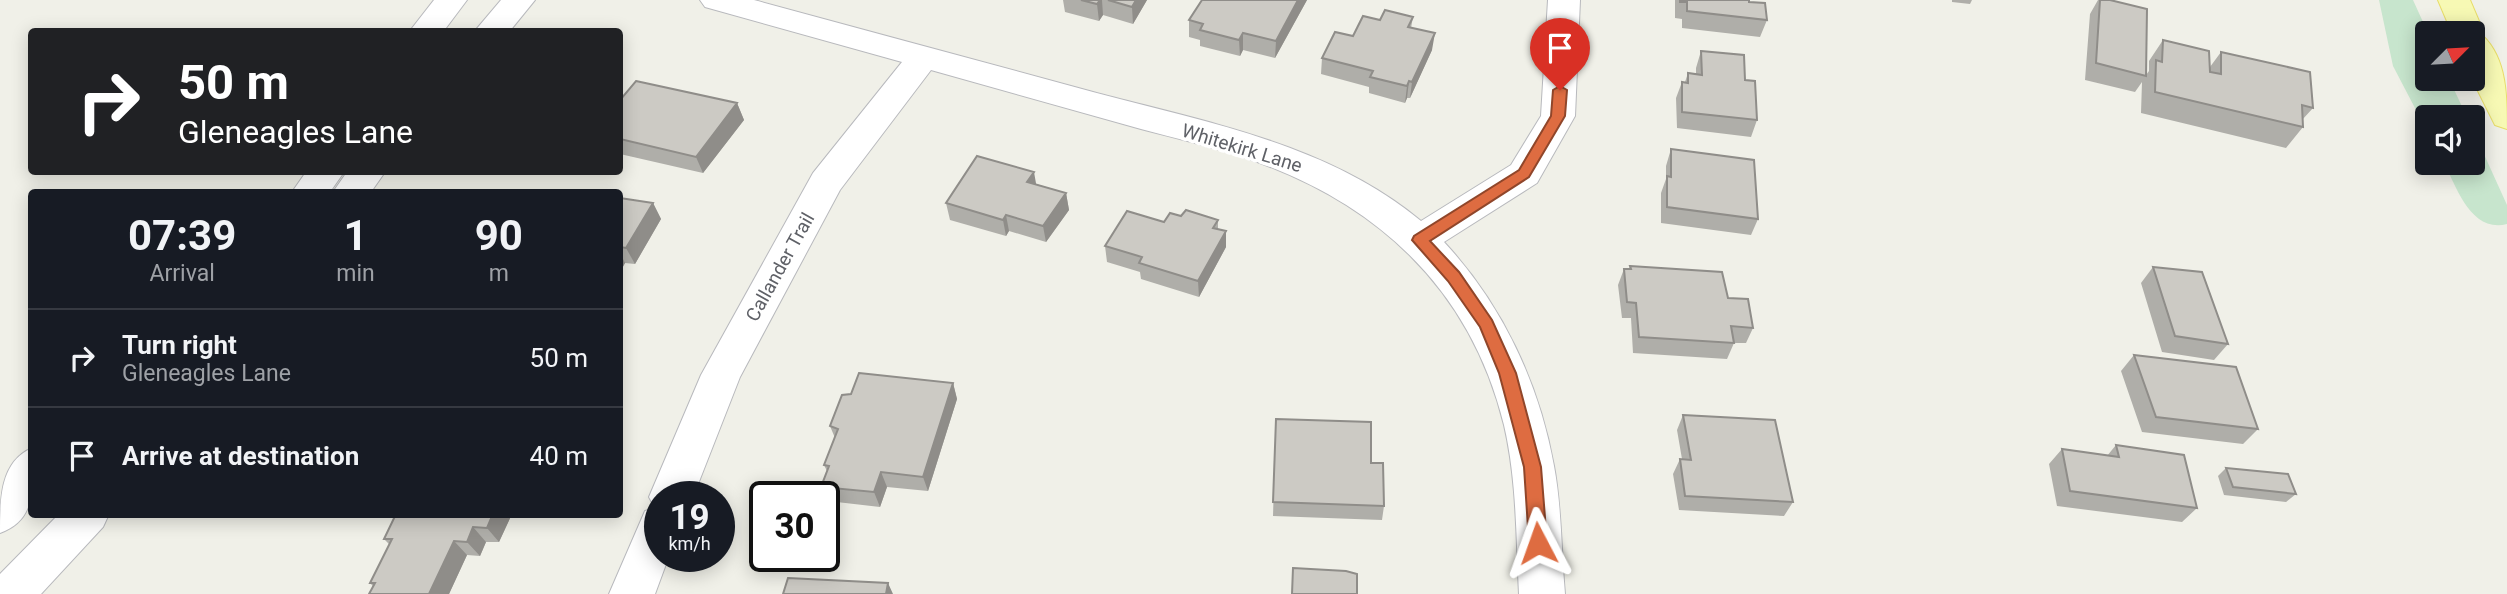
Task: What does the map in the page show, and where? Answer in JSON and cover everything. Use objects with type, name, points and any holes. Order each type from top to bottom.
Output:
[{"type":"main road","points":[[2485,70],[2507,117]]},
{"type":"street","points":[[428,28],[451,0]]},
{"type":"street","points":[[494,28],[519,0]]},
{"type":"street","name":"Whitekirk Lane","points":[[716,0],[1254,148],[1310,169],[1381,208],[1419,240],[1454,276],[1486,324],[1508,373],[1533,467],[1542,594]]},
{"type":"street","points":[[1419,240],[1524,174],[1558,116],[1564,0]]},
{"type":"street","name":"Callander Trail","points":[[678,481],[721,375],[826,182],[923,58]]},
{"type":"street","points":[[313,189],[324,175]]},
{"type":"street","points":[[353,189],[365,175]]},
{"type":"street","points":[[0,514],[28,472]]},
{"type":"street","points":[[11,594],[84,518]]},
{"type":"street","points":[[632,594],[644,564]]},
{"type":"green space","points":[[2379,0],[2413,0],[2423,21],[2415,21],[2415,91],[2455,91],[2461,105],[2415,105],[2415,108],[2393,66]]},
{"type":"green space","points":[[2485,156],[2507,205],[2507,224],[2494,225],[2484,222],[2460,196],[2450,175],[2485,175]]},
{"type":"building","points":[[1081,0],[1100,0],[1097,4]]},
{"type":"building","points":[[1108,0],[1136,0],[1132,7]]},
{"type":"building","points":[[1202,0],[1298,0],[1276,41],[1243,33],[1239,40],[1200,30],[1203,24],[1189,20]]},
{"type":"building","points":[[1680,0],[1749,0],[1765,3],[1767,20],[1687,11],[1687,2]]},
{"type":"building","points":[[2100,0],[2147,9],[2146,76],[2096,63]]},
{"type":"building","points":[[1385,10],[1413,17],[1408,27],[1435,33],[1412,82],[1409,81],[1407,86],[1370,77],[1373,71],[1322,58],[1335,32],[1353,36],[1363,16],[1380,20]]},
{"type":"building","points":[[2163,40],[2209,51],[2210,72],[2221,74],[2221,52],[2310,72],[2313,108],[2302,105],[2303,127],[2155,92],[2156,60],[2162,62]]},
{"type":"building","points":[[1701,51],[1744,55],[1745,80],[1755,81],[1757,120],[1682,112],[1682,82],[1688,83],[1688,73],[1702,75]]},
{"type":"building","points":[[636,81],[737,103],[696,157],[623,140],[623,96]]},
{"type":"building","points":[[1671,149],[1754,160],[1758,219],[1667,207],[1667,176],[1671,177]]},
{"type":"building","points":[[977,156],[1034,172],[1027,182],[1066,193],[1043,226],[1006,215],[1003,220],[946,203]]},
{"type":"building","points":[[623,198],[653,203],[626,248],[623,248]]},
{"type":"building","points":[[1186,210],[1218,220],[1213,228],[1226,231],[1198,281],[1139,263],[1142,257],[1105,246],[1127,211],[1164,222],[1170,213],[1181,216]]},
{"type":"building","points":[[1630,266],[1722,272],[1728,298],[1748,299],[1753,328],[1731,326],[1734,343],[1639,337],[1636,303],[1627,302],[1624,269],[1631,269]]},
{"type":"building","points":[[2153,267],[2202,272],[2228,344],[2175,336]]},
{"type":"building","points":[[2134,355],[2236,367],[2258,429],[2156,417]]},
{"type":"building","points":[[859,373],[953,383],[923,477],[881,472],[874,492],[840,489],[840,481],[823,481],[829,466],[824,465],[838,429],[830,426],[842,395],[851,394]]},
{"type":"building","points":[[1683,415],[1775,420],[1793,502],[1685,496],[1680,459],[1691,460]]},
{"type":"building","points":[[1276,419],[1371,422],[1371,463],[1383,463],[1384,506],[1273,502]]},
{"type":"building","points":[[2116,445],[2184,455],[2197,508],[2070,491],[2062,449],[2119,457]]},
{"type":"building","points":[[2226,468],[2288,474],[2296,494],[2233,487]]},
{"type":"building","points":[[394,518],[491,518],[487,528],[473,527],[467,542],[454,541],[429,594],[369,594],[375,583],[370,583],[392,539],[384,539]]},
{"type":"building","points":[[1293,568],[1357,574],[1357,594],[1292,594]]},
{"type":"building","points":[[788,578],[888,583],[886,594],[783,594]]},
{"type":"route","points":[[1538,543],[1533,467],[1508,373],[1486,324],[1454,276],[1419,240],[1524,174],[1558,116],[1560,90]]}]
